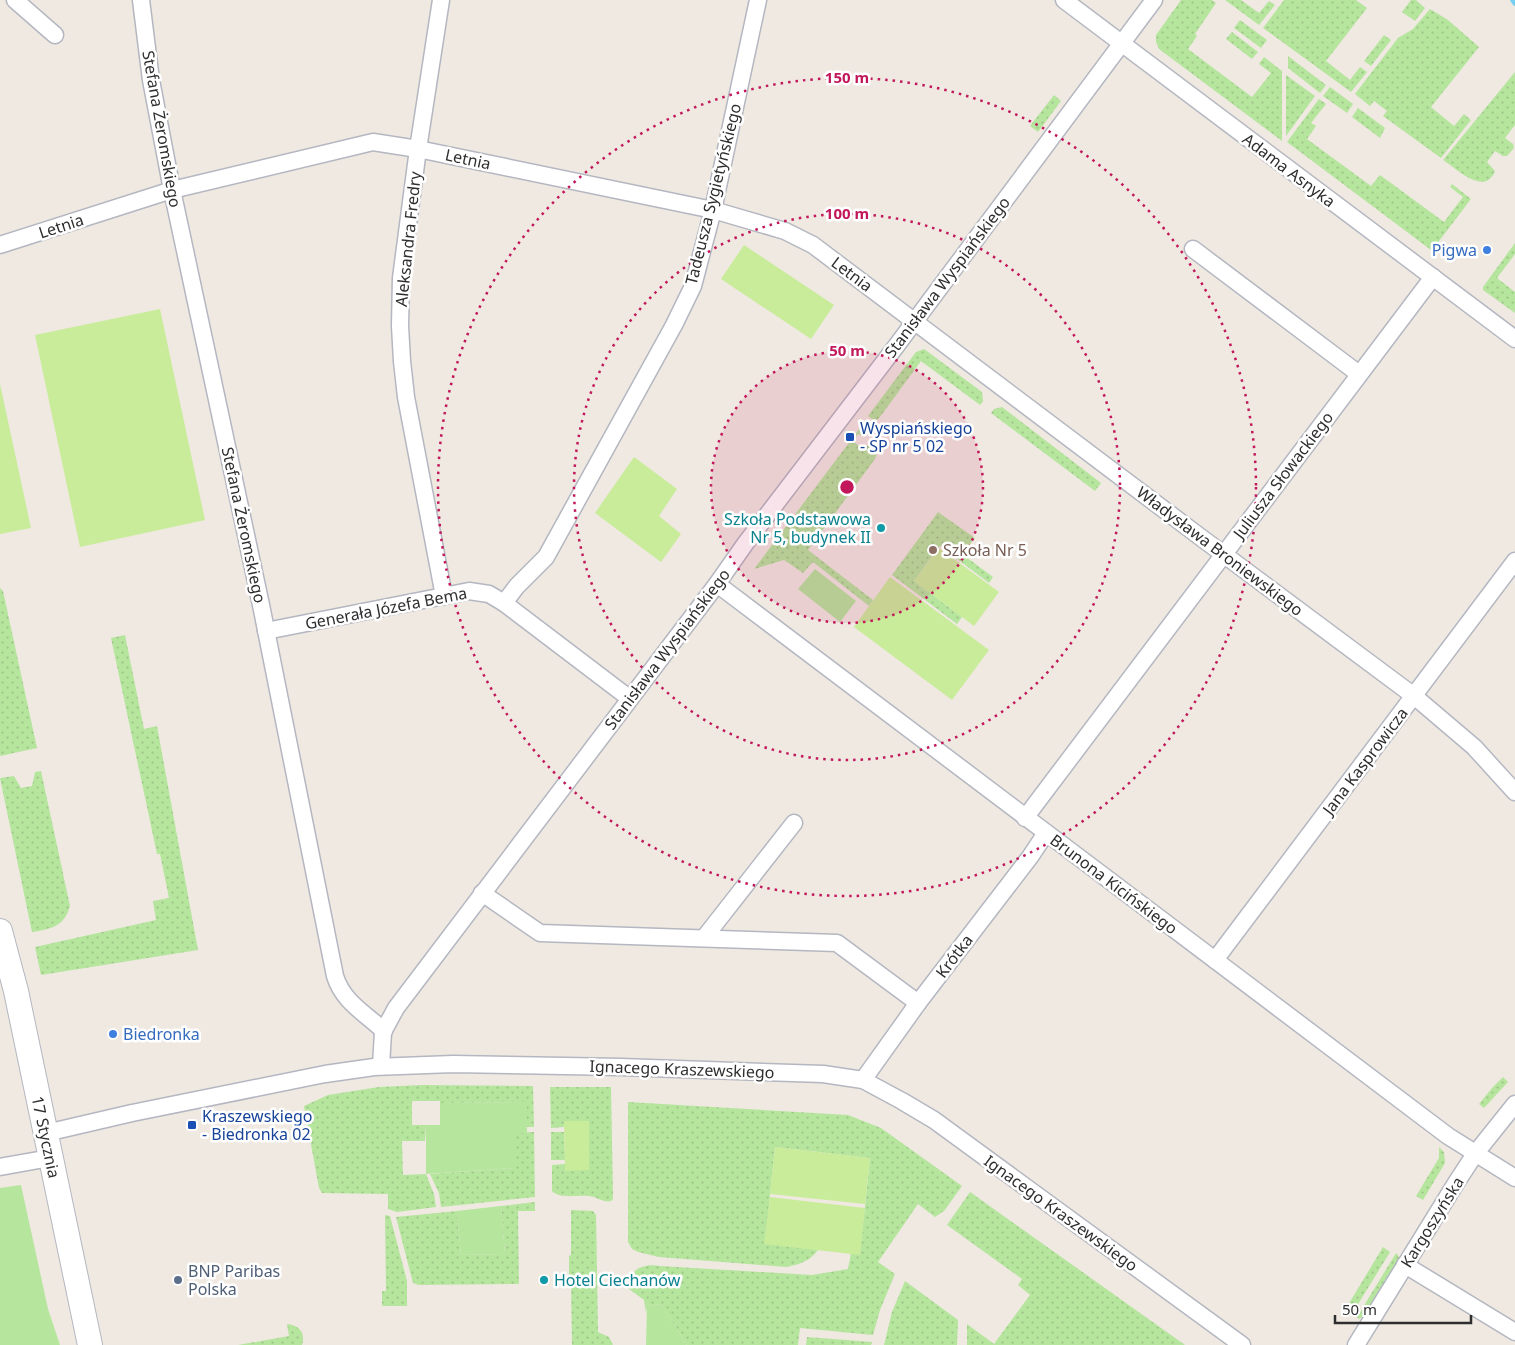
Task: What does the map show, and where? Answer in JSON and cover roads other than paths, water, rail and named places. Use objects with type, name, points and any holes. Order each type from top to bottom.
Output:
[{"type":"street","points":[[15,0],[55,35]]},
{"type":"street","name":"Stefana Żeromskiego","points":[[142,0],[151,80],[172,190],[220,408],[335,976],[338,987],[345,997],[384,1031]]},
{"type":"street","name":"Aleksandra Fredry","points":[[441,0],[418,149],[401,278],[400,326],[406,396],[444,596]]},
{"type":"street","name":"Tadeusza Sygietyńskiego","points":[[504,603],[517,586],[546,556],[674,325],[693,286],[713,210],[758,0]]},
{"type":"street","name":"Adama Asnyka","points":[[1064,0],[1515,339]]},
{"type":"street","name":"Stanisława Wyspiańskiego","points":[[381,1066],[384,1031],[396,1008],[915,321],[1154,0]]},
{"type":"street","name":"Letnia","points":[[0,245],[172,190],[373,142],[418,149],[713,210],[785,231],[813,245],[915,321]]},
{"type":"street","points":[[1193,249],[1359,374]]},
{"type":"street","name":"Juliusza Słowackiego","points":[[1025,818],[1433,277]]},
{"type":"street","name":"Władysława Broniewskiego","points":[[915,321],[1414,696],[1474,747],[1515,792]]},
{"type":"street","name":"Jana Kasprowicza","points":[[1214,960],[1515,561]]},
{"type":"street","name":"Brunona Kicińskiego","points":[[717,584],[1448,1136],[1515,1178]]},
{"type":"street","name":"Generała Józefa Bema","points":[[266,631],[469,591],[489,594],[504,603],[629,698]]},
{"type":"street","points":[[704,938],[794,823]]},
{"type":"street","name":"Krótka","points":[[863,1080],[918,1003],[1030,857],[1046,833]]},
{"type":"street","points":[[482,893],[540,933],[837,943],[918,1003]]},
{"type":"street","name":"17 Stycznia","points":[[0,930],[16,991],[90,1345]]},
{"type":"street","name":"Ignacego Kraszewskiego","points":[[46,1133],[289,1081],[381,1066],[454,1064],[620,1067],[823,1074],[863,1080],[934,1120],[1242,1345]]},
{"type":"street","name":"Kargoszyńska","points":[[1356,1345],[1475,1154],[1515,1104]]},
{"type":"street","points":[[0,1168],[50,1158]]},
{"type":"street","points":[[1405,1265],[1515,1332]]},
{"type":"place","name":"Pigwa","points":[[1487,250]]},
{"type":"place","name":"Wyspiańskiego - SP nr 5 02","points":[[850,437]]},
{"type":"place","name":"Szkoła Podstawowa Nr 5, budynek II","points":[[881,528]]},
{"type":"place","name":"Szkoła Nr 5","points":[[933,550]]},
{"type":"place","name":"Biedronka","points":[[113,1034]]},
{"type":"place","name":"Kraszewskiego - Biedronka 02","points":[[192,1125]]},
{"type":"place","name":"BNP Paribas Polska","points":[[178,1280]]},
{"type":"place","name":"Hotel Ciechanów","points":[[544,1280]]}]
